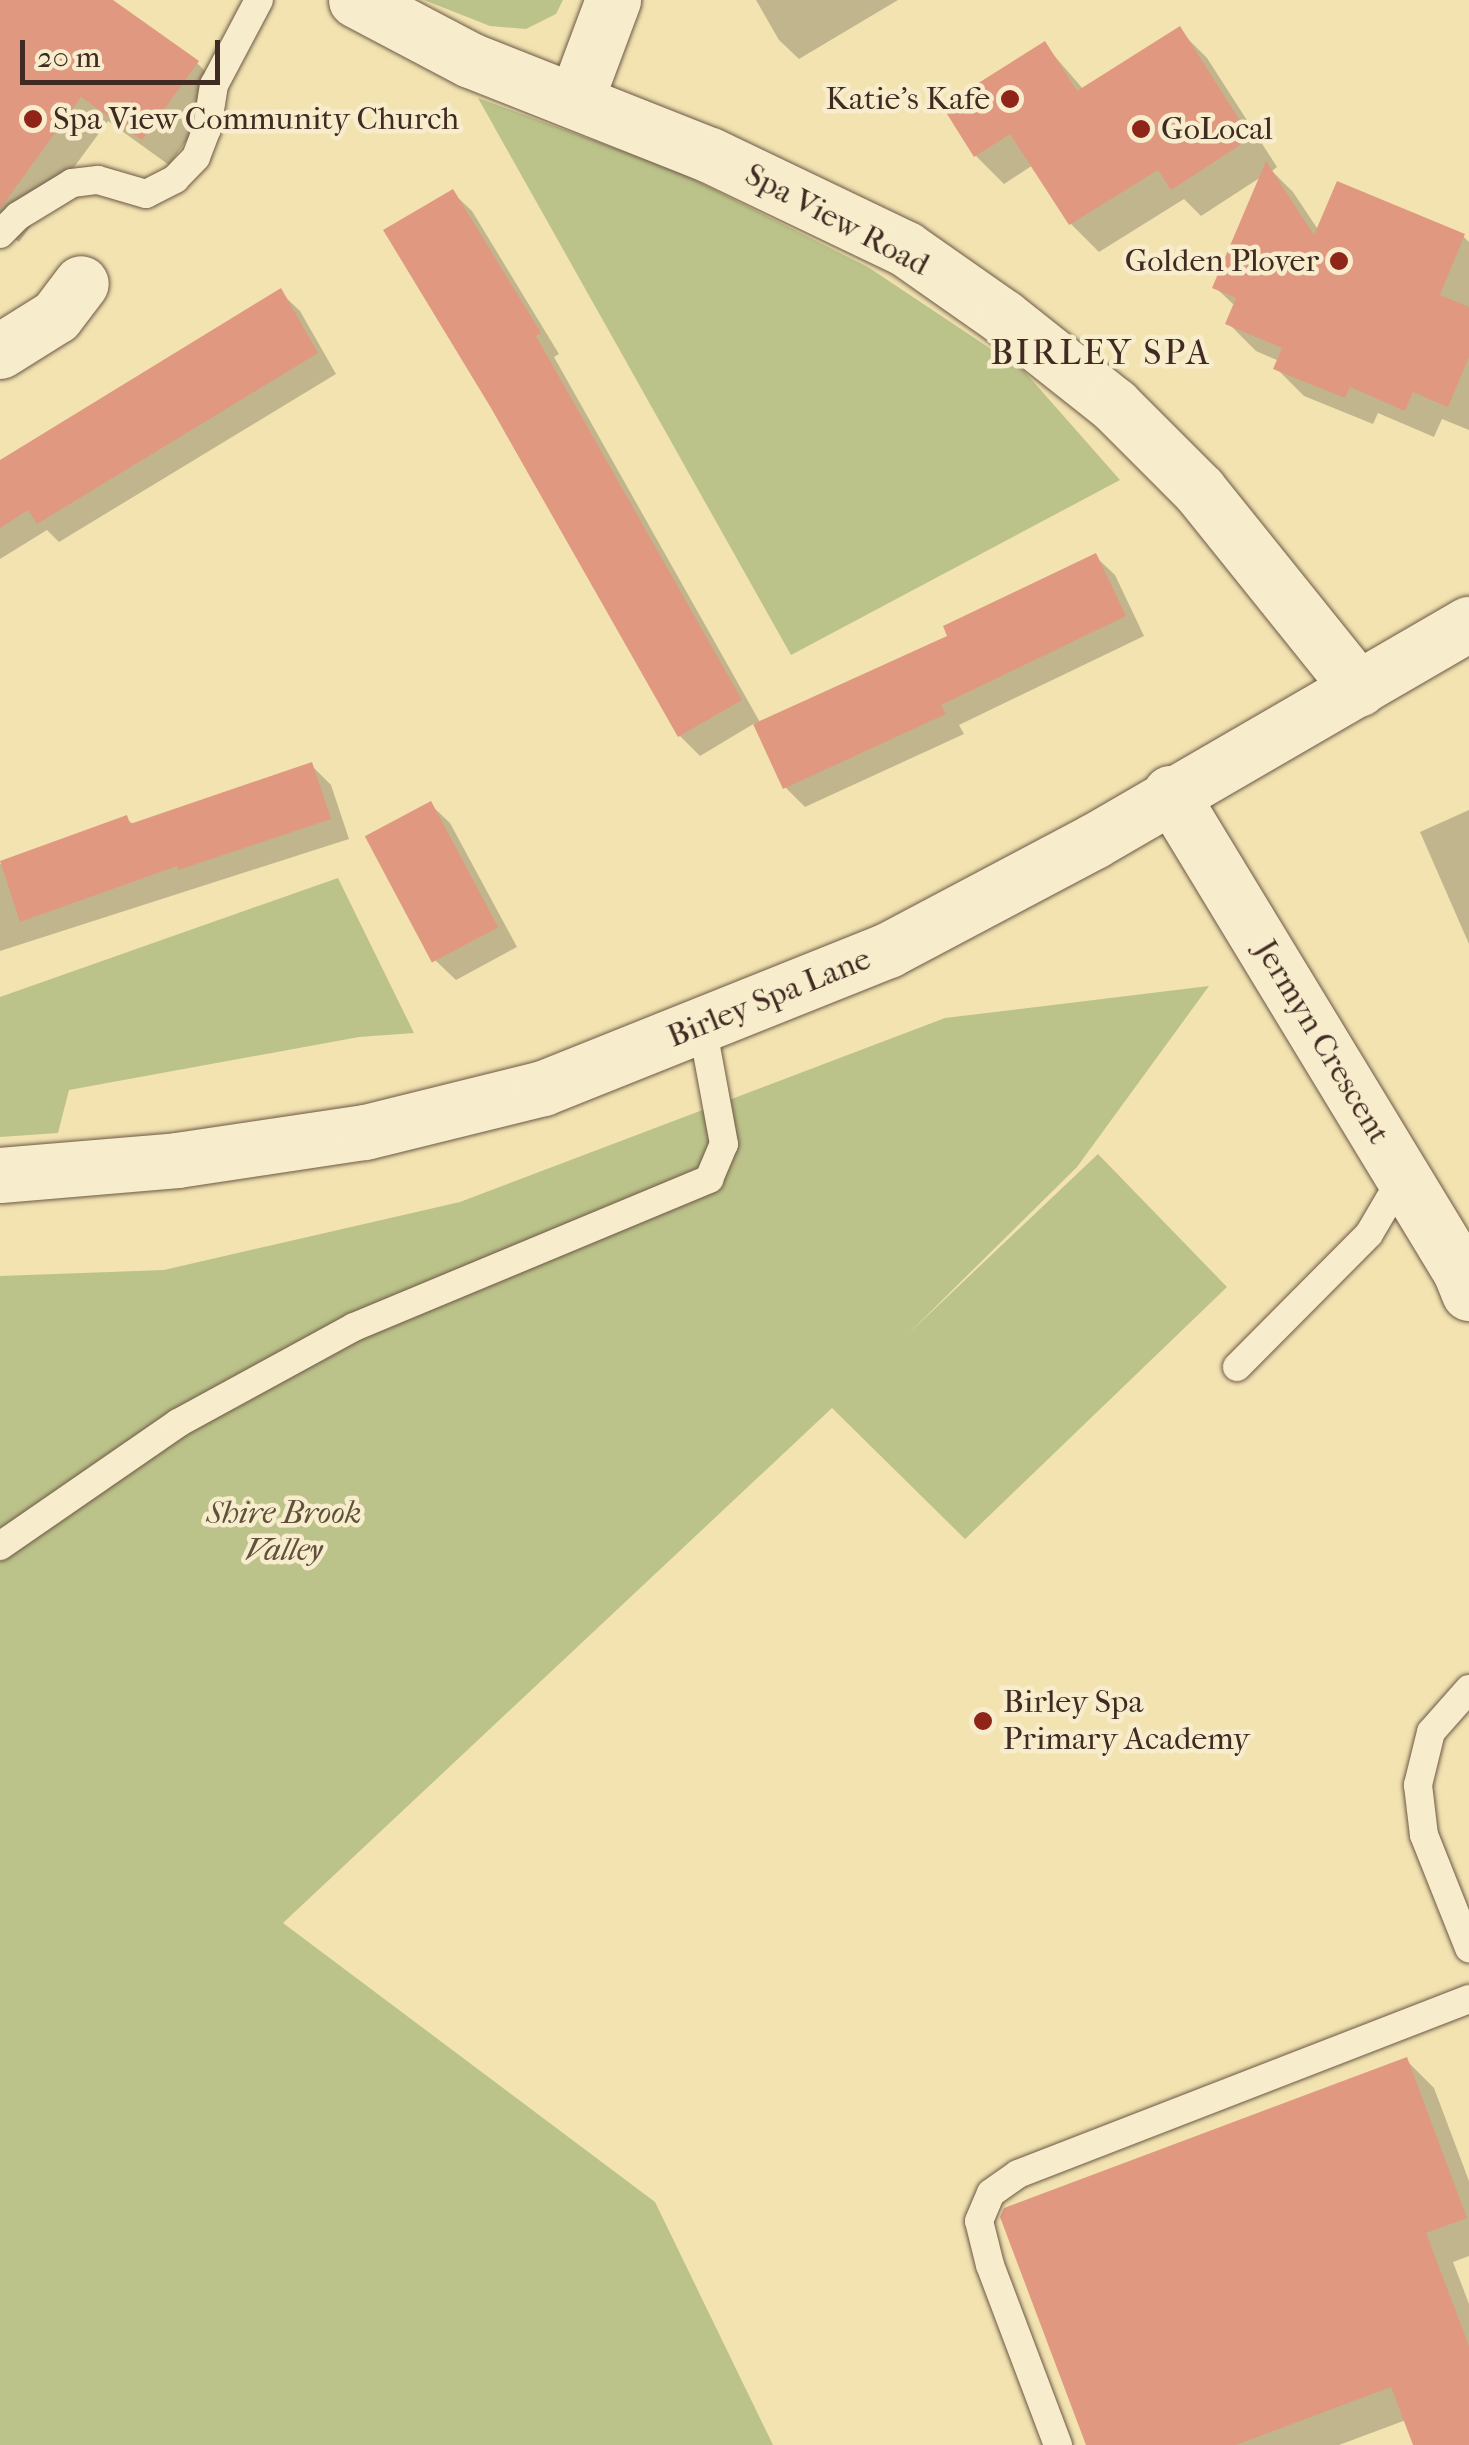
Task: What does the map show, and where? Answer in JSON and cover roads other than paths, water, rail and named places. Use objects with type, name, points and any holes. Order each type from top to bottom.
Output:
[{"type":"street","name":"Spa View Road","points":[[356,0],[470,60],[576,99],[906,249],[1003,317],[1114,404],[1199,490],[1359,689]]},
{"type":"street","points":[[576,99],[613,0]]},
{"type":"street","points":[[0,350],[56,316],[82,284]]},
{"type":"street","name":"Birley Spa Lane","points":[[0,1175],[177,1160],[428,1119],[543,1088],[888,950],[1094,840],[1469,624]]},
{"type":"street","name":"Jermyn Crescent","points":[[1170,793],[1460,1271],[1469,1294]]},
{"type":"lane","points":[[0,234],[18,216],[72,182],[98,180],[146,194],[174,179],[196,156],[207,128],[214,85],[259,0]]},
{"type":"lane","points":[[0,1546],[178,1423],[354,1327],[708,1179],[724,1144],[702,1025]]},
{"type":"lane","points":[[1237,1367],[1368,1234],[1403,1176]]},
{"type":"lane","points":[[1469,1690],[1430,1732],[1418,1785],[1424,1836],[1469,1948]]},
{"type":"lane","points":[[1058,2445],[990,2264],[979,2221],[990,2193],[1018,2174],[1469,2000]]},
{"type":"place","name":"Katie's Kafe","points":[[1010,99]]},
{"type":"place","name":"Spa View Community Church","points":[[33,119]]},
{"type":"place","name":"GoLocal","points":[[1141,129]]},
{"type":"place","name":"Golden Plover","points":[[1339,261]]},
{"type":"place","name":"Birley Spa Primary Academy","points":[[983,1721]]},
{"type":"district","name":"BIRLEY SPA","points":[[1101,353]]},
{"type":"park label","name":"Shire Brook Valley","points":[[284,1532]]}]
